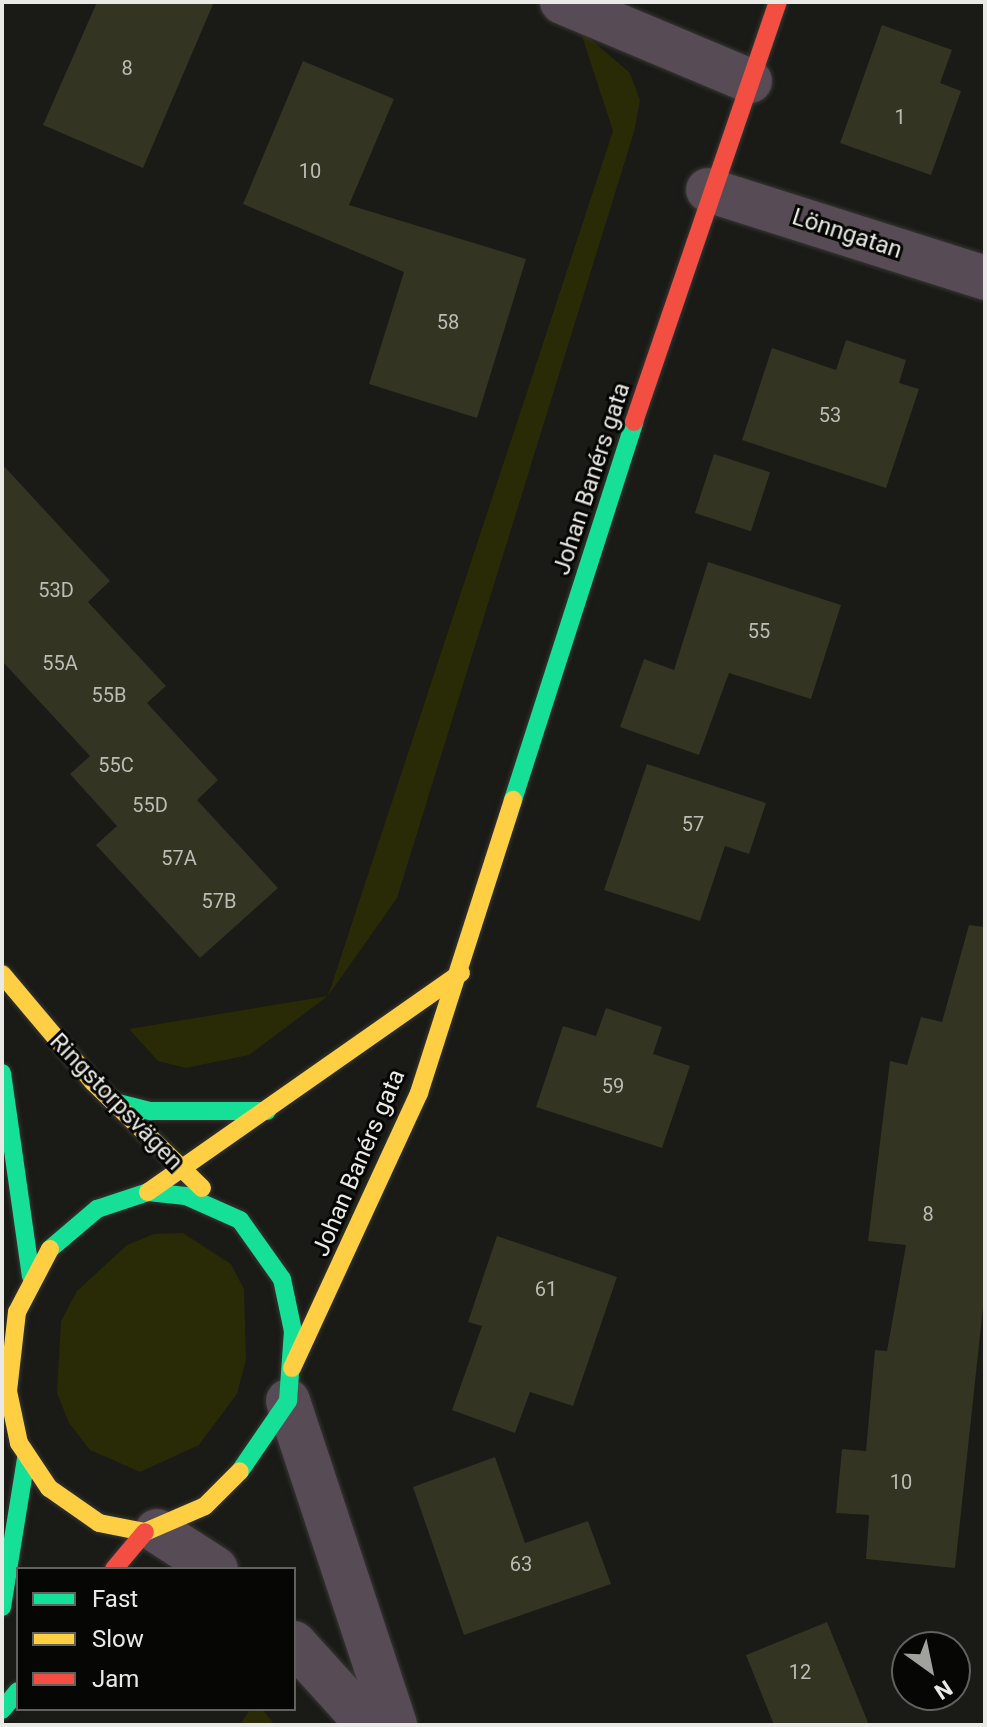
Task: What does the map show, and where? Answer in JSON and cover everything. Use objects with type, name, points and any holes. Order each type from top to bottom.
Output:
[{"type":"street","points":[[562,2],[750,81]]},
{"type":"street","name":"Johan Banérs gata","points":[[151,1532],[229,1485],[290,1385],[419,1093],[461,973],[708,190],[778,2]]},
{"type":"street","name":"Lönngatan","points":[[708,190],[985,278]]},
{"type":"street","name":"Johan Banérs gata","points":[[148,1192],[461,973]]},
{"type":"street","name":"Ringstorpsvägen","points":[[2,974],[114,1102],[182,1171],[240,1220],[272,1260],[290,1300],[290,1385]]},
{"type":"street","points":[[2,1073],[20,1288],[9,1362],[16,1444],[2,1607]]},
{"type":"street","points":[[114,1102],[151,1111],[267,1111]]},
{"type":"street","points":[[20,1288],[52,1246],[97,1209],[148,1192],[186,1196],[240,1220]]},
{"type":"street","points":[[290,1385],[395,1725]]},
{"type":"street","points":[[16,1444],[80,1512],[151,1532],[212,1567]]},
{"type":"street","points":[[116,1567],[151,1532]]},
{"type":"street","points":[[296,1645],[368,1725]]},
{"type":"street","points":[[2,1710],[16,1693]]},
{"type":"shaded area","points":[[580,30],[630,73],[640,100],[634,132],[397,898],[328,996],[613,131]]},
{"type":"shaded area","points":[[328,996],[249,1055],[186,1068],[158,1061],[129,1029]]},
{"type":"shaded area","points":[[183,1233],[231,1264],[244,1289],[246,1360],[237,1394],[199,1445],[140,1472],[90,1450],[69,1423],[57,1393],[61,1321],[77,1291],[127,1245],[154,1234]]},
{"type":"shaded area","points":[[249,1711],[264,1711],[275,1725],[240,1725]]},
{"type":"building","points":[[97,2],[214,2],[143,168],[43,125]]},
{"type":"building","points":[[882,25],[952,50],[940,83],[961,91],[931,175],[840,143]]},
{"type":"building","points":[[303,61],[394,99],[349,205],[526,259],[477,418],[369,384],[404,272],[243,204]]},
{"type":"building","points":[[846,340],[906,360],[899,383],[919,389],[886,488],[742,440],[772,348],[836,370]]},
{"type":"building","points":[[714,454],[770,472],[751,531],[695,513]]},
{"type":"building","points":[[2,464],[110,581],[88,602],[166,686],[147,703],[218,780],[197,800],[278,888],[200,958],[96,845],[117,826],[70,774],[90,756],[2,661]]},
{"type":"building","points":[[708,562],[841,605],[811,699],[729,673],[699,755],[620,727],[644,659],[674,670]]},
{"type":"building","points":[[647,764],[766,803],[749,854],[725,846],[700,921],[604,890]]},
{"type":"building","points":[[969,925],[985,927],[985,1289],[955,1568],[866,1559],[869,1515],[836,1513],[842,1449],[866,1451],[875,1350],[887,1351],[906,1245],[868,1241],[890,1061],[907,1065],[921,1017],[942,1022]]},
{"type":"building","points":[[606,1008],[662,1027],[653,1054],[690,1066],[662,1148],[536,1107],[563,1026],[596,1036]]},
{"type":"building","points":[[497,1236],[617,1277],[573,1406],[530,1392],[515,1433],[452,1410],[482,1326],[468,1322]]},
{"type":"building","points":[[495,1457],[525,1543],[588,1521],[611,1584],[464,1635],[413,1487]]},
{"type":"building","points":[[827,1622],[869,1725],[774,1725],[746,1655]]},
{"type":"traffic: fast","points":[[513,800],[634,422]]},
{"type":"traffic: fast","points":[[2,1073],[31,1276]]},
{"type":"traffic: fast","points":[[114,1102],[151,1111],[267,1111]]},
{"type":"traffic: fast","points":[[148,1192],[186,1196],[240,1220],[282,1279],[293,1331],[288,1401],[240,1471]]},
{"type":"traffic: fast","points":[[50,1249],[97,1209],[148,1192]]},
{"type":"traffic: fast","points":[[2,1607],[26,1458]]},
{"type":"traffic: fast","points":[[2,1710],[16,1693]]},
{"type":"traffic: slow","points":[[292,1368],[419,1093],[513,800]]},
{"type":"traffic: slow","points":[[148,1192],[461,973]]},
{"type":"traffic: slow","points":[[2,974],[93,1082],[202,1188]]},
{"type":"traffic: slow","points":[[50,1249],[17,1312],[8,1391],[19,1443],[49,1488],[99,1523],[145,1532],[205,1506],[240,1471]]},
{"type":"traffic: jam","points":[[634,422],[778,2]]},
{"type":"traffic: jam","points":[[116,1567],[145,1532]]}]
